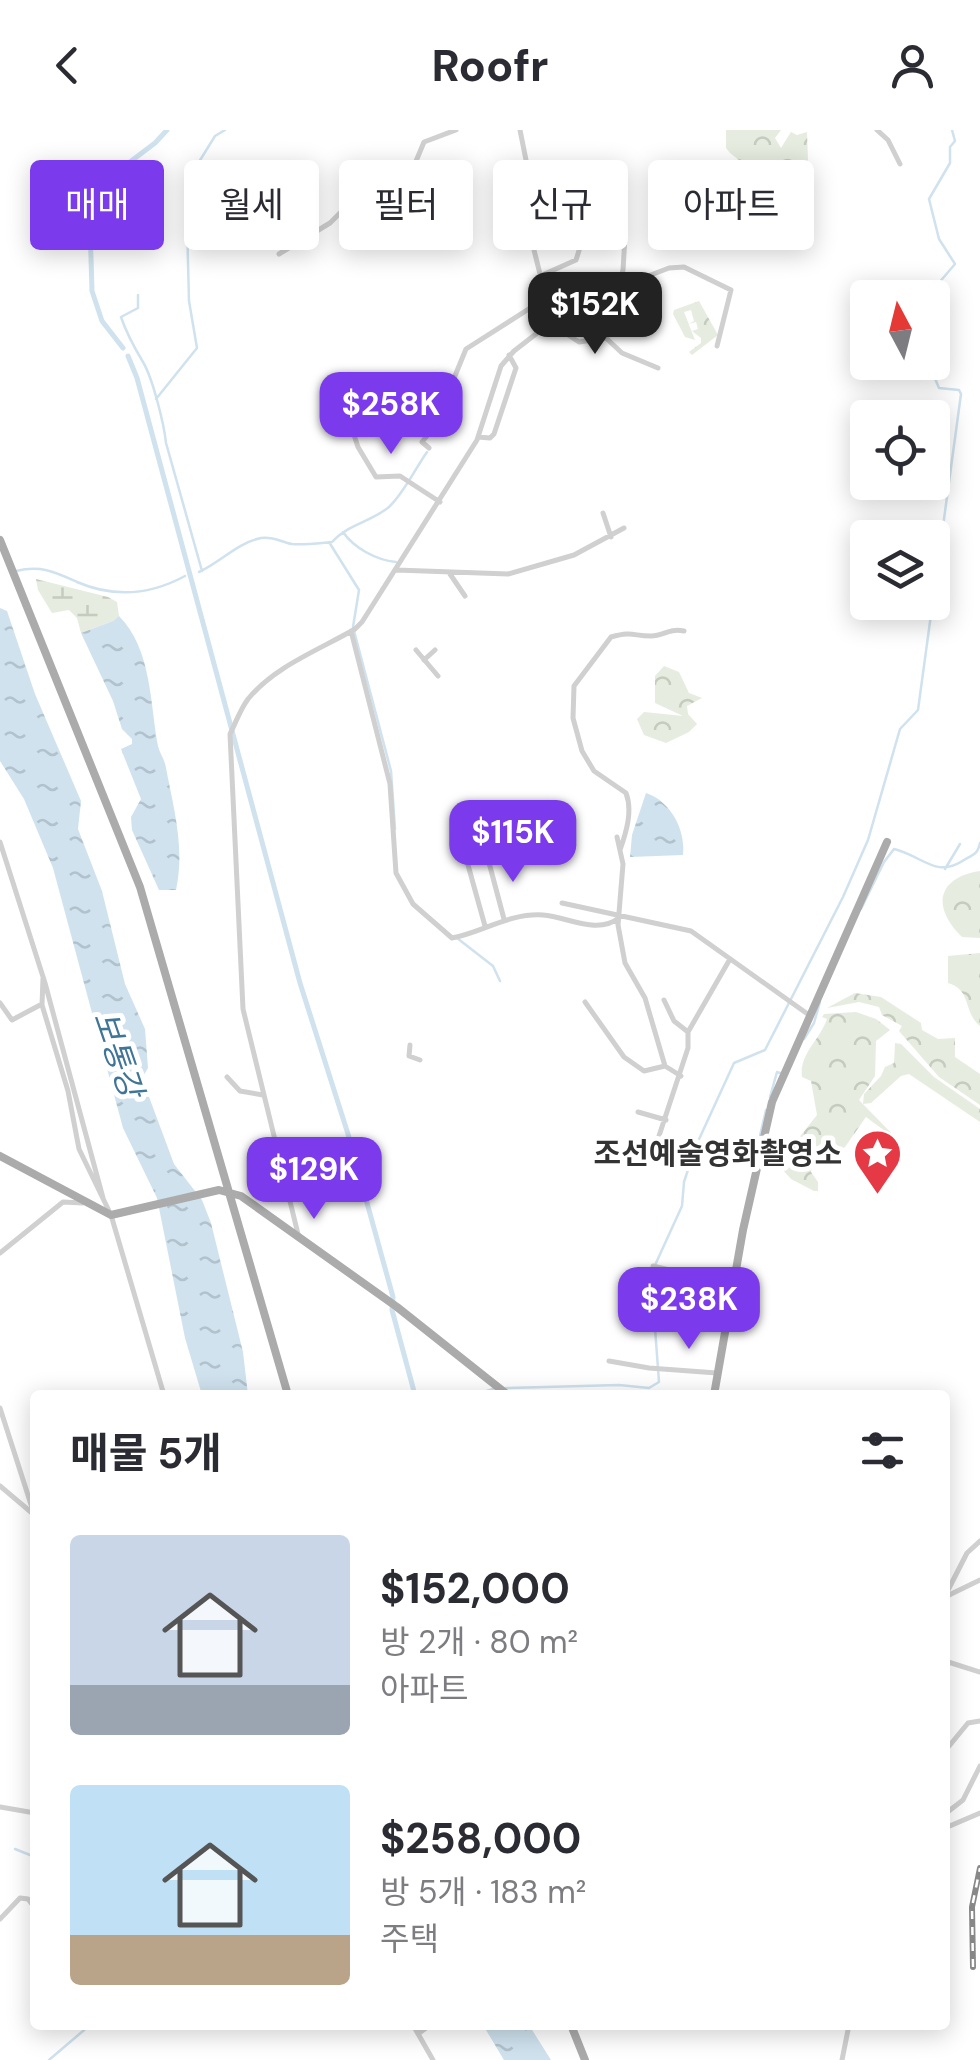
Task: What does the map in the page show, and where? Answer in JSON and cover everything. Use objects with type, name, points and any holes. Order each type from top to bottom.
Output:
[{"type":"main road","points":[[0,540],[140,887],[287,1390]]},
{"type":"main road","points":[[715,1390],[732,1285],[772,1102],[887,842]]},
{"type":"main road","points":[[0,1156],[111,1215],[218,1190],[229,1191],[298,1234],[389,1300],[501,1390]]},
{"type":"main road","points":[[570,2030],[583,2056]]},
{"type":"street","points":[[279,254],[330,223],[353,200],[388,186],[414,166],[424,142],[456,130]]},
{"type":"street","points":[[520,130],[526,160]]},
{"type":"street","points":[[877,130],[888,140],[900,164]]},
{"type":"street","points":[[540,276],[578,258],[584,235],[625,238],[618,288]]},
{"type":"street","points":[[298,1234],[243,1009],[232,729],[240,711],[263,684],[292,663],[353,630],[440,502],[478,437],[501,366],[541,330],[548,317],[534,250]]},
{"type":"street","points":[[548,317],[678,266],[731,290],[716,346]]},
{"type":"street","points":[[428,448],[422,442],[434,427],[466,349],[560,289]]},
{"type":"street","points":[[548,317],[579,342],[606,338],[622,354],[658,368]]},
{"type":"street","points":[[478,437],[490,438],[494,434],[516,368],[509,355]]},
{"type":"street","points":[[345,408],[358,447],[376,477],[396,475],[440,502]]},
{"type":"street","points":[[603,513],[611,537]]},
{"type":"street","points":[[396,570],[502,575],[593,548],[624,528]]},
{"type":"street","points":[[450,574],[465,596]]},
{"type":"street","points":[[353,630],[390,784],[395,865],[399,881],[413,904],[452,938],[504,919],[544,915],[600,926],[619,918]]},
{"type":"street","points":[[620,850],[629,799],[594,771],[582,751],[573,718],[574,686],[611,637],[684,631]]},
{"type":"street","points":[[416,650],[438,676]]},
{"type":"street","points":[[424,660],[435,650]]},
{"type":"street","points":[[472,833],[468,862],[485,926]]},
{"type":"street","points":[[617,836],[623,864],[619,918],[626,968],[645,998],[665,1066]]},
{"type":"street","points":[[0,842],[163,1390]]},
{"type":"street","points":[[488,860],[504,919]]},
{"type":"street","points":[[562,903],[691,931],[809,1015]]},
{"type":"street","points":[[635,1140],[655,1148],[682,1076],[688,1032],[730,959]]},
{"type":"street","points":[[43,978],[42,1004],[68,1091],[80,1154],[103,1198]]},
{"type":"street","points":[[664,1000],[674,1021],[688,1032]]},
{"type":"street","points":[[585,1002],[624,1057],[644,1070],[665,1066],[682,1076]]},
{"type":"street","points":[[0,1003],[12,1020],[42,1004]]},
{"type":"street","points":[[410,1045],[409,1056],[420,1060]]},
{"type":"street","points":[[227,1077],[240,1090],[263,1094]]},
{"type":"street","points":[[638,1112],[666,1120]]},
{"type":"street","points":[[658,1141],[688,1158]]},
{"type":"street","points":[[0,1254],[63,1202],[86,1203]]},
{"type":"street","points":[[653,1266],[732,1285]]},
{"type":"street","points":[[712,1280],[727,1315]]},
{"type":"street","points":[[609,1361],[717,1373]]},
{"type":"street","points":[[0,1408],[30,1501]]},
{"type":"street","points":[[0,1486],[30,1512]]},
{"type":"street","points":[[950,1587],[967,1554],[980,1542]]},
{"type":"street","points":[[950,1595],[980,1580]]},
{"type":"street","points":[[950,1663],[980,1672]]},
{"type":"street","points":[[950,1744],[968,1722],[980,1721]]},
{"type":"street","points":[[950,1810],[963,1800],[980,1766]]},
{"type":"street","points":[[0,1808],[30,1812]]},
{"type":"street","points":[[950,1826],[980,1813]]},
{"type":"street","points":[[0,1920],[20,1898],[30,1902]]},
{"type":"street","points":[[418,2030],[432,2060]]},
{"type":"street","points":[[420,2033],[424,2030]]},
{"type":"street","points":[[842,2060],[849,2030]]},
{"type":"green space","points":[[726,130],[781,130],[775,138],[781,148],[791,132],[807,132],[808,160],[739,160],[726,148]]},
{"type":"green space","points":[[699,301],[718,335],[692,355],[689,352],[701,343],[701,338],[692,331],[698,329],[696,322],[689,324],[694,321],[691,310],[684,312],[695,340],[685,337],[673,314],[674,310]]},
{"type":"green space","points":[[36,579],[108,597],[117,602],[119,616],[81,633],[77,618],[69,610],[52,613]]},
{"type":"green space","points":[[664,666],[679,672],[689,693],[702,698],[687,706],[688,714],[697,724],[666,743],[644,735],[637,719],[644,712],[683,716],[655,703],[655,676]]},
{"type":"green space","points":[[980,871],[980,938],[962,937],[946,915],[943,896],[954,880]]},
{"type":"green space","points":[[980,953],[980,1026],[961,991],[948,983],[948,956]]},
{"type":"green space","points":[[855,993],[881,997],[938,1039],[955,1038],[955,1057],[980,1074],[980,1105],[939,1077],[899,1031],[902,1026],[882,1015],[879,1007],[859,1002],[827,1008]]},
{"type":"green space","points":[[856,1012],[876,1019],[890,1030],[876,1041],[875,1076],[859,1100],[900,1142],[866,1117],[845,1147],[832,1155],[813,1157],[811,1172],[818,1182],[818,1191],[814,1191],[791,1179],[782,1169],[794,1144],[817,1115],[811,1081],[802,1077],[802,1069],[824,1027],[824,1014]]},
{"type":"green space","points":[[895,1043],[980,1109],[980,1122],[909,1074],[901,1076],[871,1103],[863,1104],[864,1094],[885,1067],[894,1063]]},
{"type":"water","name":"보통강","points":[[0,608],[7,611],[35,694],[81,801],[78,829],[102,891],[125,984],[145,1029],[148,1068],[142,1078],[174,1164],[202,1200],[211,1223],[243,1352],[247,1390],[201,1390],[185,1338],[157,1198],[123,1128],[53,868],[24,799],[0,761]]},
{"type":"water","points":[[119,616],[138,644],[148,678],[158,746],[177,829],[176,890],[159,890],[132,830],[131,817],[141,799],[121,749],[132,744],[132,739],[122,729],[81,633]]},
{"type":"water","points":[[646,793],[674,816],[682,834],[683,855],[630,857],[632,835]]},
{"type":"water","points":[[486,2030],[532,2030],[551,2060],[504,2060]]},
{"type":"waterway","points":[[123,348],[102,321],[92,291],[89,193],[167,130]]},
{"type":"waterway","points":[[156,399],[197,348],[189,301],[186,183],[215,136],[225,130]]},
{"type":"waterway","points":[[941,280],[955,264],[939,239],[929,199],[950,163],[950,147],[955,141],[952,130]]},
{"type":"waterway","points":[[138,295],[138,308],[121,317],[154,390],[202,571]]},
{"type":"waterway","points":[[128,356],[300,983],[348,1134],[393,1297],[392,1310],[414,1390]]},
{"type":"waterway","points":[[506,1388],[649,1388],[659,1382],[651,1274],[682,1206],[684,1182],[695,1148],[734,1063],[765,1050],[843,897],[868,840],[900,729],[918,710],[961,394],[959,390],[939,388],[936,380]]},
{"type":"waterway","points":[[199,572],[261,538],[292,544],[332,542],[389,507],[427,452]]},
{"type":"waterway","points":[[343,532],[366,552],[396,562]]},
{"type":"waterway","points":[[329,542],[359,590],[353,627],[391,771],[395,829]]},
{"type":"waterway","points":[[16,571],[48,571],[118,592],[159,587],[185,576]]},
{"type":"waterway","points":[[861,909],[894,849],[945,867],[974,854],[980,843]]},
{"type":"waterway","points":[[945,869],[960,844]]},
{"type":"waterway","points":[[457,938],[493,966],[500,981]]},
{"type":"waterway","points":[[804,1039],[820,1002]]},
{"type":"waterway","points":[[770,1097],[777,1072],[783,1074]]},
{"type":"waterway","points":[[753,1166],[766,1110]]},
{"type":"waterway","points":[[15,1849],[30,1855]]},
{"type":"waterway","points":[[49,2060],[84,2030]]},
{"type":"railway","points":[[973,1967],[972,1907],[980,1868]]},
{"type":"place","name":"조선예술영화촬영소","points":[[877,1196]]}]
